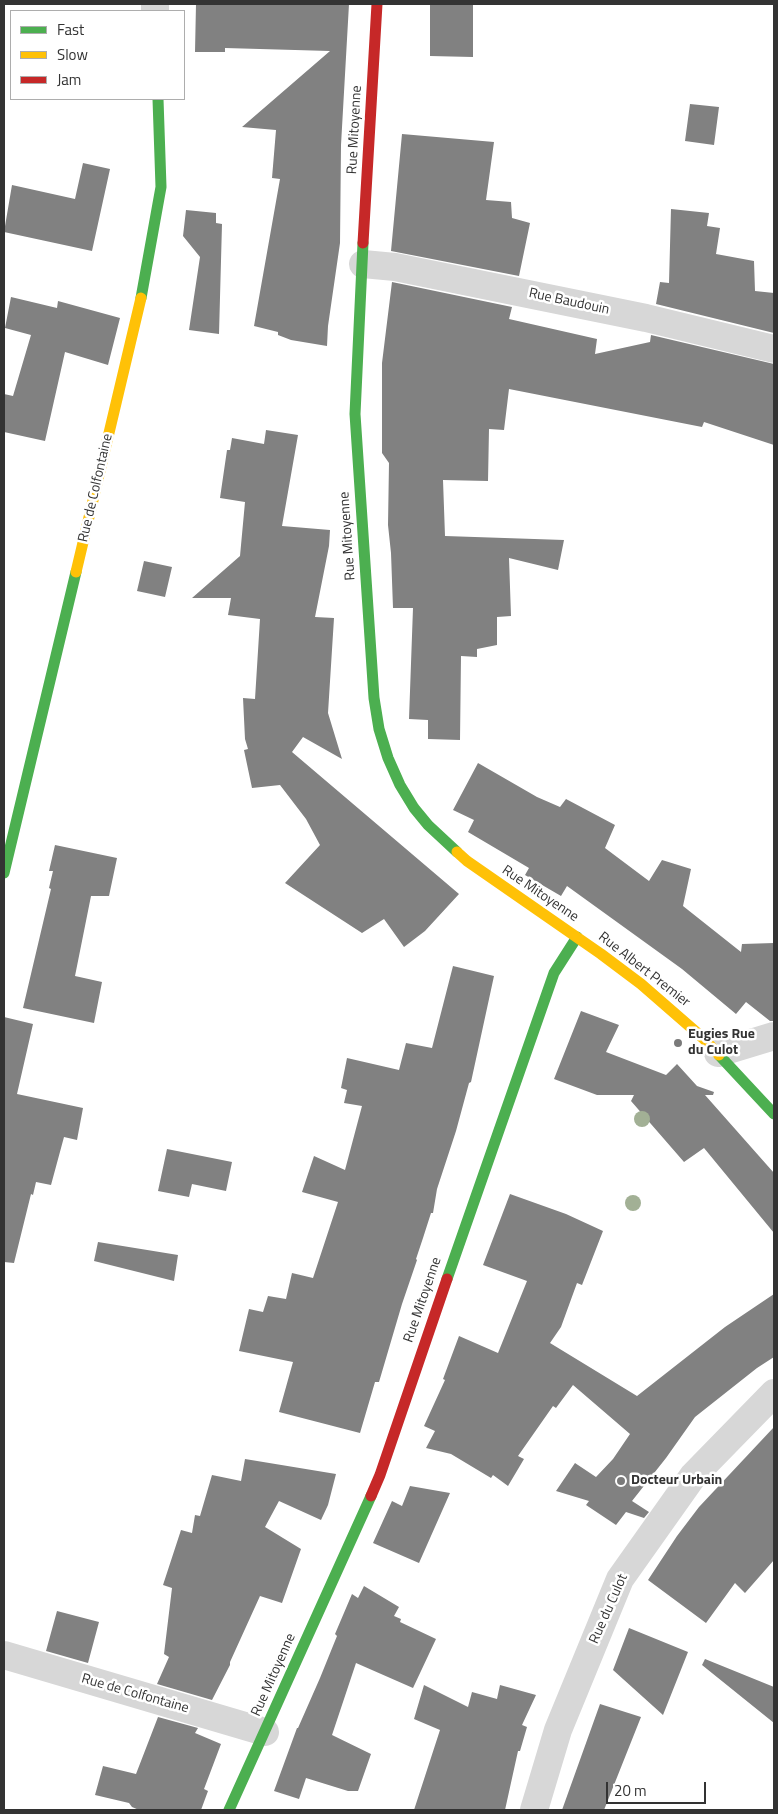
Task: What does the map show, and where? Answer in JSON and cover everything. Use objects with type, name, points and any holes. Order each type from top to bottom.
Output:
[{"type":"street","name":"Rue Mitoyenne","points":[[229,1810],[380,1475],[470,1210],[548,989],[554,973],[578,938],[467,861],[428,825],[414,808],[400,785],[382,740],[374,698],[355,414],[377,4]]},
{"type":"street","name":"Rue de Colfontaine","points":[[4,873],[146,278],[161,187],[158,100]]},
{"type":"street","name":"Rue Baudouin","points":[[362,264],[395,267],[627,314],[774,348]]},
{"type":"street","name":"Rue Albert Premier","points":[[578,938],[641,984],[691,1027],[774,1114]]},
{"type":"street","points":[[718,1054],[774,1036]]},
{"type":"street","name":"Rue du Culot","points":[[534,1810],[558,1730],[620,1579],[693,1476],[774,1393]]},
{"type":"street","name":"Rue de Colfontaine","points":[[4,1655],[265,1732]]},
{"type":"building","points":[[196,4],[349,4],[341,145],[340,243],[328,326],[327,346],[291,340],[278,335],[278,332],[254,326],[280,179],[272,178],[276,130],[242,127],[330,51],[225,48],[225,52],[195,52]]},
{"type":"building","points":[[430,4],[473,4],[473,57],[430,56]]},
{"type":"building","points":[[690,104],[719,107],[714,145],[685,141]]},
{"type":"building","points":[[402,134],[494,142],[486,200],[511,202],[512,218],[530,223],[519,276],[391,251]]},
{"type":"building","points":[[83,163],[110,169],[92,251],[4,232],[12,185],[75,199]]},
{"type":"building","points":[[671,209],[709,213],[707,226],[720,228],[716,254],[754,261],[755,291],[774,293],[774,333],[656,304],[660,282],[669,283]]},
{"type":"building","points":[[186,210],[216,213],[216,223],[222,224],[219,334],[189,330],[200,257],[183,236]]},
{"type":"building","points":[[392,282],[512,307],[509,319],[597,339],[595,354],[650,342],[651,335],[774,364],[774,445],[704,422],[702,427],[509,389],[504,430],[489,429],[488,481],[443,480],[445,536],[564,540],[558,570],[509,558],[511,616],[497,617],[497,645],[477,649],[477,657],[461,656],[460,740],[428,739],[428,720],[409,719],[413,608],[393,608],[388,525],[389,463],[382,453],[382,363]]},
{"type":"building","points":[[11,297],[57,308],[58,301],[120,318],[108,365],[65,352],[45,441],[4,432],[4,394],[13,396],[31,335],[5,328]]},
{"type":"building","points":[[266,430],[298,435],[282,526],[330,530],[329,546],[315,617],[334,618],[328,713],[342,759],[303,737],[292,752],[459,894],[425,931],[404,947],[384,919],[362,933],[285,883],[320,845],[306,819],[280,785],[252,788],[244,750],[248,749],[245,739],[243,698],[255,699],[260,619],[228,615],[231,598],[192,598],[240,556],[245,502],[220,498],[227,450],[230,450],[232,438],[264,444]]},
{"type":"building","points":[[144,561],[172,567],[165,597],[137,591]]},
{"type":"building","points":[[478,763],[537,797],[560,807],[566,799],[615,825],[605,848],[649,881],[662,860],[691,869],[683,906],[741,952],[742,944],[774,943],[774,1021],[770,1021],[746,1002],[736,1014],[682,969],[567,886],[561,896],[525,875],[529,868],[468,832],[474,820],[453,810]]},
{"type":"building","points":[[55,845],[117,858],[109,896],[91,896],[75,976],[102,982],[94,1023],[23,1008],[51,889],[49,888],[53,871],[49,871]]},
{"type":"building","points":[[453,966],[494,976],[471,1082],[469,1083],[437,1189],[433,1213],[431,1213],[416,1259],[379,1382],[375,1382],[360,1433],[279,1412],[293,1362],[239,1351],[249,1309],[263,1312],[268,1296],[286,1299],[292,1273],[313,1278],[338,1202],[302,1192],[314,1156],[345,1170],[362,1106],[344,1103],[347,1090],[341,1088],[347,1058],[399,1070],[406,1043],[432,1048]]},
{"type":"building","points":[[581,1011],[619,1025],[606,1052],[666,1075],[677,1064],[697,1086],[714,1092],[713,1095],[705,1095],[774,1173],[774,1233],[704,1148],[684,1162],[631,1101],[634,1095],[597,1095],[554,1079]]},
{"type":"building","points":[[4,1017],[33,1024],[17,1094],[83,1108],[77,1140],[64,1137],[51,1185],[36,1182],[33,1195],[31,1194],[14,1263],[4,1262]]},
{"type":"building","points":[[167,1149],[232,1162],[226,1191],[192,1184],[189,1197],[158,1191]]},
{"type":"building","points":[[510,1194],[566,1214],[603,1231],[582,1285],[577,1283],[561,1327],[550,1343],[637,1396],[725,1327],[774,1294],[774,1357],[757,1368],[695,1417],[632,1501],[649,1512],[644,1518],[626,1512],[616,1525],[586,1505],[589,1501],[556,1491],[575,1463],[596,1477],[613,1459],[630,1434],[573,1385],[556,1408],[553,1406],[518,1456],[524,1459],[508,1486],[493,1475],[491,1478],[451,1454],[426,1448],[435,1431],[424,1426],[445,1380],[443,1379],[459,1336],[498,1353],[527,1281],[483,1265]]},
{"type":"building","points":[[98,1242],[178,1255],[174,1281],[94,1261]]},
{"type":"building","points":[[774,1427],[774,1560],[745,1593],[735,1583],[706,1623],[648,1580],[699,1507]]},
{"type":"building","points":[[245,1459],[336,1474],[328,1505],[321,1520],[279,1501],[265,1527],[301,1549],[282,1603],[260,1596],[230,1665],[212,1700],[157,1684],[169,1657],[164,1654],[172,1588],[163,1585],[181,1530],[192,1533],[195,1515],[200,1516],[212,1475],[241,1481]]},
{"type":"building","points":[[410,1486],[450,1493],[419,1563],[373,1543],[392,1501],[402,1506]]},
{"type":"building","points":[[364,1586],[399,1607],[394,1616],[401,1619],[400,1622],[436,1639],[413,1688],[356,1663],[332,1735],[371,1754],[358,1791],[348,1791],[306,1778],[299,1799],[274,1791],[297,1728],[320,1678],[337,1636],[335,1634],[352,1594],[358,1598]]},
{"type":"building","points":[[57,1611],[99,1622],[88,1663],[46,1651]]},
{"type":"building","points":[[629,1628],[688,1652],[663,1715],[613,1670]]},
{"type":"building","points":[[705,1659],[774,1687],[774,1723],[702,1665]]},
{"type":"building","points":[[424,1685],[468,1707],[472,1692],[497,1699],[500,1685],[536,1695],[522,1725],[527,1727],[520,1751],[518,1751],[505,1810],[414,1810],[440,1730],[414,1719]]},
{"type":"building","points":[[600,1704],[641,1717],[604,1810],[562,1810]]},
{"type":"building","points":[[158,1717],[198,1728],[195,1733],[221,1744],[204,1789],[208,1791],[201,1810],[139,1810],[132,1807],[129,1803],[95,1795],[103,1766],[136,1774]]},
{"type":"traffic: fast","points":[[141,298],[161,187],[158,100]]},
{"type":"traffic: fast","points":[[363,243],[355,414],[374,698],[379,729],[388,758],[400,785],[414,808],[428,825],[457,852]]},
{"type":"traffic: fast","points":[[4,873],[76,572]]},
{"type":"traffic: fast","points":[[447,1279],[554,973],[577,937]]},
{"type":"traffic: fast","points":[[719,1055],[774,1114]]},
{"type":"traffic: fast","points":[[229,1810],[371,1496]]},
{"type":"traffic: slow","points":[[76,572],[141,298]]},
{"type":"traffic: slow","points":[[457,852],[641,984],[703,1038],[719,1055]]},
{"type":"traffic: jam","points":[[363,243],[377,4]]},
{"type":"traffic: jam","points":[[371,1496],[380,1475],[447,1279]]},
{"type":"place","name":"Eugies Rue du Culot","points":[[678,1043]]},
{"type":"place","name":"Docteur Urbain","points":[[621,1481]]}]
